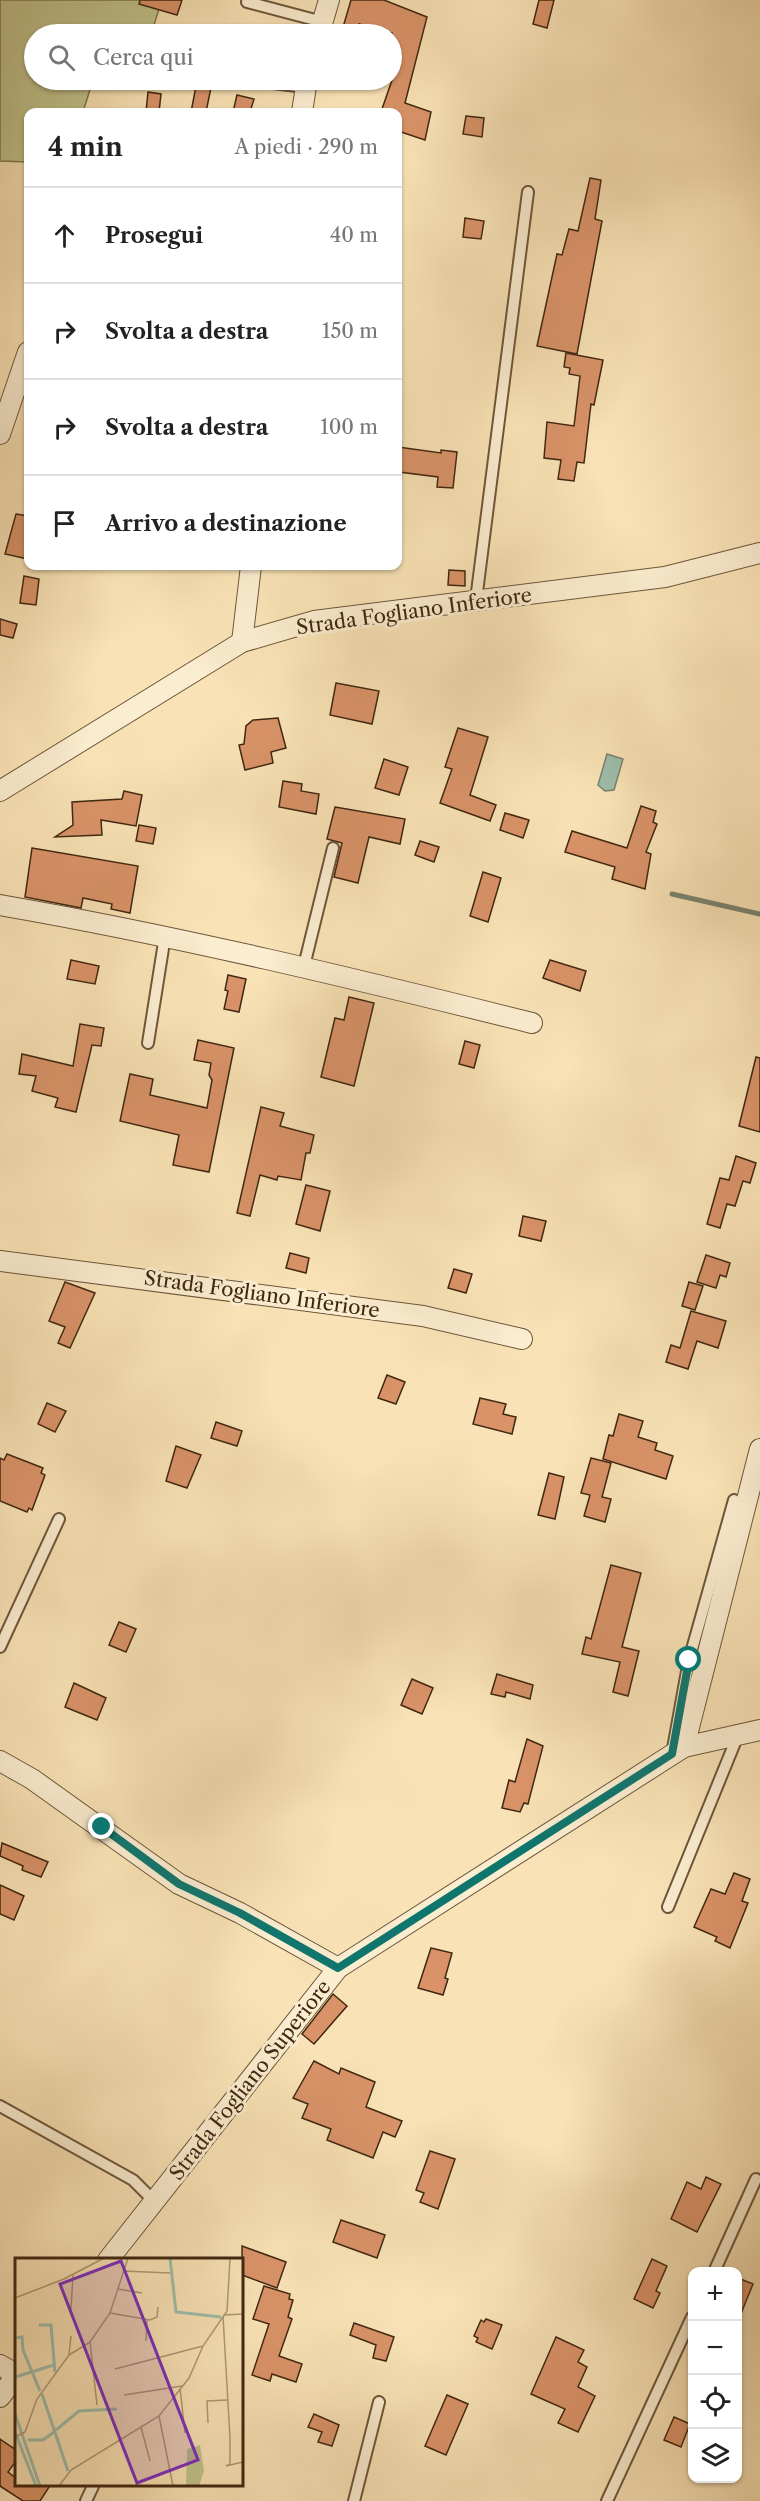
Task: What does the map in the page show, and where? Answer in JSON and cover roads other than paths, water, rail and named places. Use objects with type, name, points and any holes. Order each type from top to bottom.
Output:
[{"type":"street","points":[[322,24],[329,0]]},
{"type":"street","points":[[303,108],[305,90]]},
{"type":"street","points":[[0,434],[24,364]]},
{"type":"street","name":"Strada Fogliano Inferiore","points":[[0,790],[242,642],[314,621],[665,577],[760,553]]},
{"type":"street","points":[[242,642],[251,570]]},
{"type":"street","points":[[0,905],[165,936],[304,966],[532,1023]]},
{"type":"street","name":"Strada Fogliano Inferiore","points":[[0,1261],[423,1316],[522,1339]]},
{"type":"street","points":[[760,1449],[678,1750],[760,1730]]},
{"type":"street","name":"Strada Fogliano Superiore","points":[[109,2258],[338,1968],[678,1750]]},
{"type":"street","points":[[0,1761],[32,1779],[179,1884],[240,1913],[338,1968]]},
{"type":"street","points":[[0,2365],[15,2374]]},
{"type":"street","points":[[0,2397],[15,2376]]},
{"type":"lane","points":[[247,2],[310,24]]},
{"type":"lane","points":[[476,600],[528,192]]},
{"type":"lane","points":[[304,966],[333,848]]},
{"type":"lane","points":[[148,1043],[165,936]]},
{"type":"lane","points":[[678,1750],[689,1660],[734,1500]]},
{"type":"lane","points":[[0,1647],[59,1519]]},
{"type":"lane","points":[[668,1907],[738,1735]]},
{"type":"lane","points":[[0,2106],[133,2180],[154,2201]]},
{"type":"lane","points":[[716,2267],[756,2179]]},
{"type":"lane","points":[[607,2501],[691,2321]]},
{"type":"lane","points":[[354,2501],[379,2402]]},
{"type":"lane","points":[[86,2501],[93,2486]]},
{"type":"waterway","points":[[672,894],[760,914]]}]
